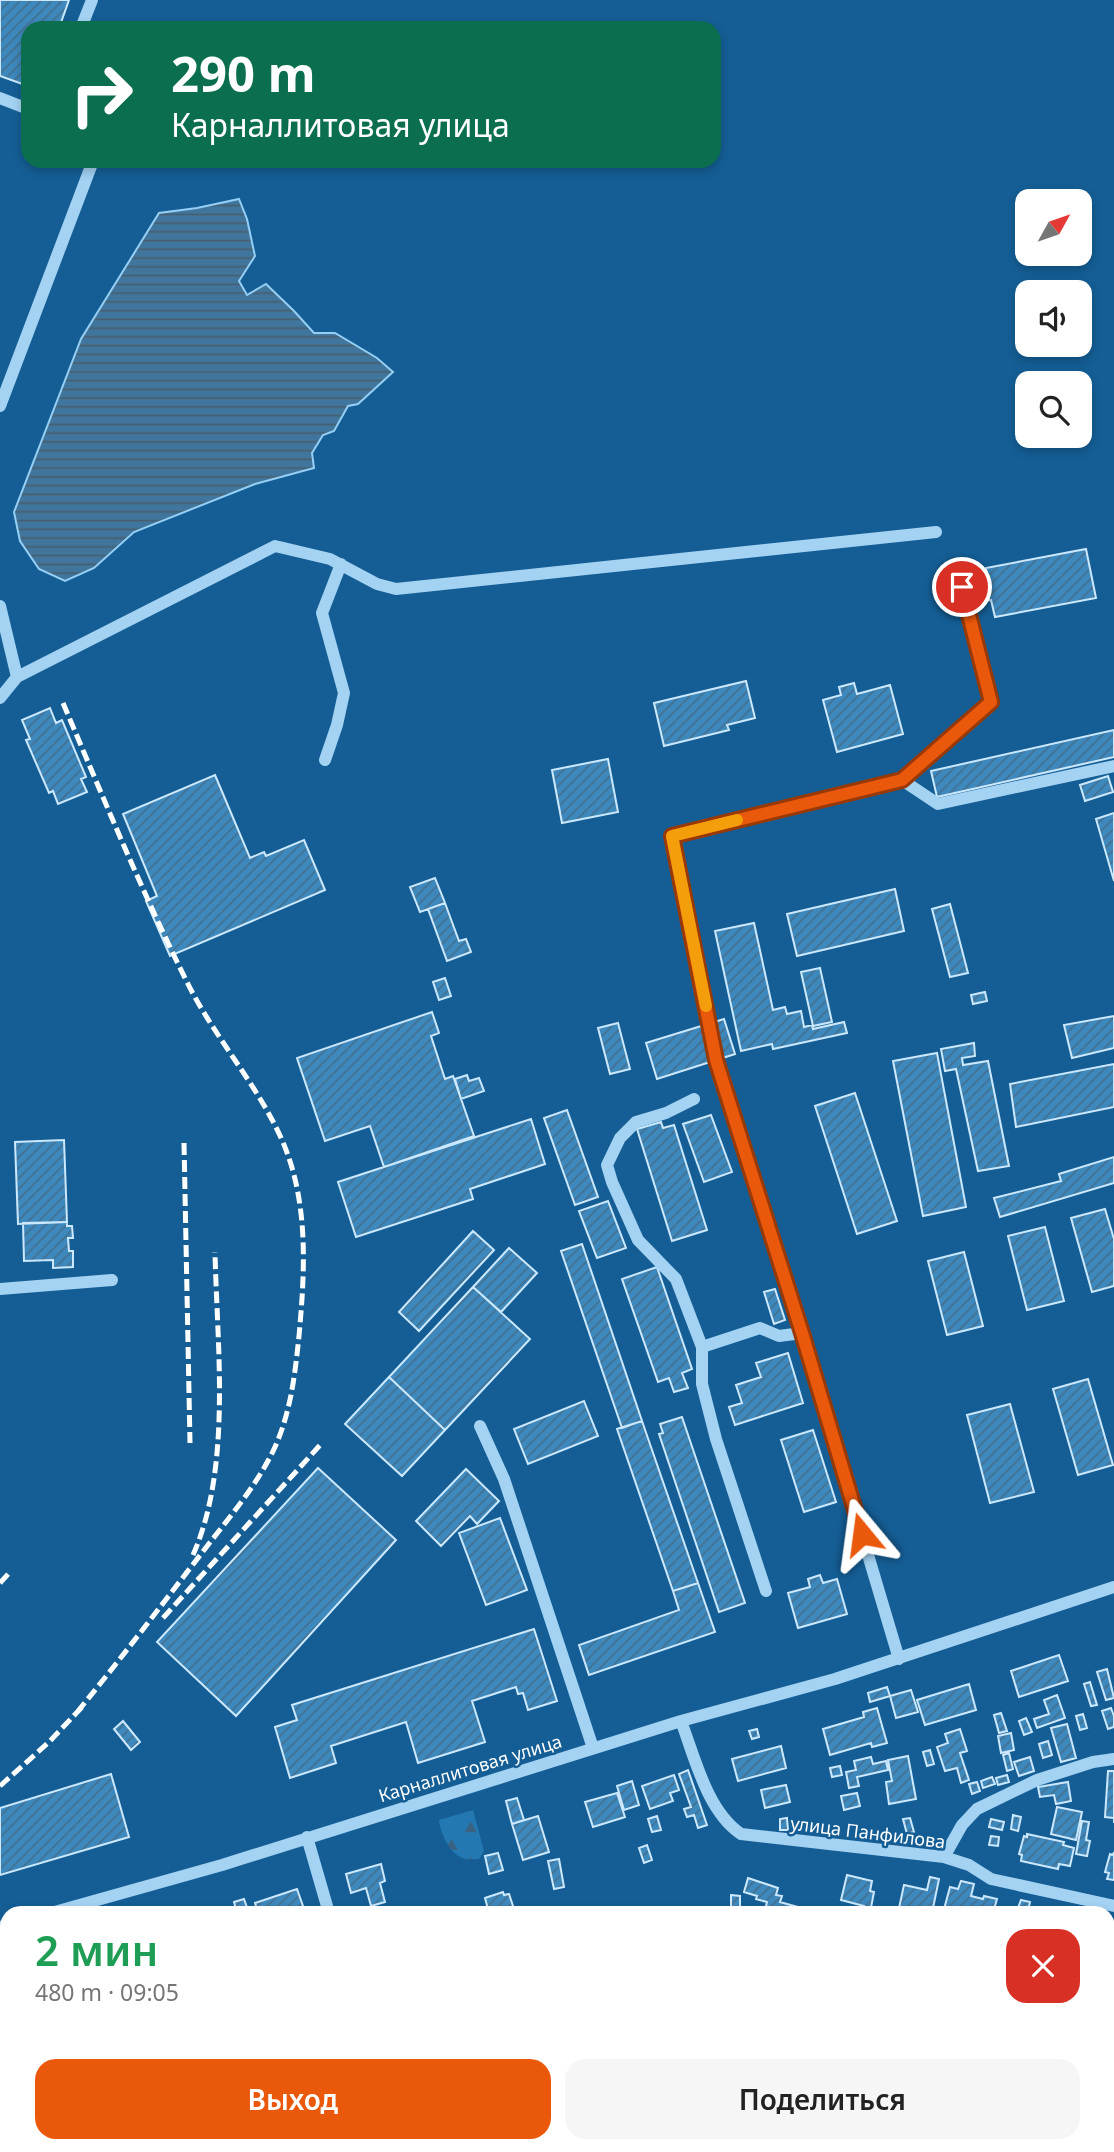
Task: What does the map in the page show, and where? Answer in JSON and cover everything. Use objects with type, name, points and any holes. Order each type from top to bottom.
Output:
[{"type":"street","points":[[84,21],[92,0]]},
{"type":"street","points":[[0,98],[21,106]]},
{"type":"street","points":[[0,406],[90,168]]},
{"type":"street","points":[[0,698],[17,677],[275,546],[330,559],[377,584],[396,589],[936,532]]},
{"type":"street","points":[[325,760],[344,694],[322,613],[341,565]]},
{"type":"street","points":[[899,1659],[802,1333],[716,1060],[672,836],[902,780],[991,702],[962,587]]},
{"type":"street","points":[[0,606],[17,677]]},
{"type":"street","points":[[902,780],[938,804],[1114,766]]},
{"type":"street","points":[[695,1099],[666,1113],[636,1122],[621,1138],[607,1165],[638,1240],[676,1279],[702,1347],[702,1384],[716,1439],[766,1591]]},
{"type":"street","points":[[0,1289],[112,1280]]},
{"type":"street","points":[[702,1347],[760,1328],[779,1336],[802,1333]]},
{"type":"street","points":[[480,1426],[504,1479],[593,1748]]},
{"type":"street","name":"Карналлитовая улица","points":[[75,1906],[222,1864],[681,1721],[899,1659],[1114,1587]]},
{"type":"street","name":"улица Панфилова","points":[[681,1721],[715,1808],[732,1828],[741,1834],[944,1857],[969,1866],[991,1879],[1114,1906]]},
{"type":"street","points":[[944,1857],[962,1825],[976,1809],[1037,1780],[1093,1762],[1114,1759]]},
{"type":"street","points":[[307,1837],[327,1906]]},
{"type":"green space","points":[[473,1810],[484,1851],[479,1859],[466,1859],[449,1847],[439,1820]]},
{"type":"shaded area","points":[[239,199],[247,219],[255,256],[239,281],[247,295],[266,284],[314,333],[335,333],[377,358],[393,372],[358,404],[348,406],[334,431],[323,435],[312,453],[314,468],[255,484],[134,532],[94,568],[65,581],[39,569],[20,541],[14,512],[81,339],[159,213]]},
{"type":"building","points":[[0,0],[69,0],[62,21],[21,21],[21,84],[0,76]]},
{"type":"building","points":[[1086,549],[1096,598],[995,617],[991,600],[980,602],[977,586],[989,584],[986,568]]},
{"type":"building","points":[[746,681],[755,718],[727,725],[729,730],[664,746],[654,703]]},
{"type":"building","points":[[854,683],[857,694],[890,685],[903,734],[837,752],[823,700],[841,695],[839,687]]},
{"type":"building","points":[[50,708],[56,723],[62,720],[86,777],[81,779],[87,792],[58,804],[53,791],[49,793],[26,740],[30,739],[22,720]]},
{"type":"building","points":[[1114,730],[1114,757],[937,797],[931,771]]},
{"type":"building","points":[[608,759],[618,812],[562,823],[552,770]]},
{"type":"building","points":[[215,775],[250,858],[264,852],[266,856],[304,840],[325,890],[170,956],[146,901],[157,896],[123,814]]},
{"type":"building","points":[[1108,776],[1113,792],[1085,801],[1080,785]]},
{"type":"building","points":[[1114,813],[1114,881],[1096,819]]},
{"type":"building","points":[[435,878],[445,903],[420,912],[410,887]]},
{"type":"building","points":[[895,889],[904,931],[797,956],[787,914]]},
{"type":"building","points":[[445,903],[459,941],[466,939],[471,952],[447,961],[428,909]]},
{"type":"building","points":[[950,904],[968,973],[950,977],[932,909]]},
{"type":"building","points":[[754,923],[773,1010],[785,1007],[787,1014],[801,1011],[804,1027],[812,1025],[813,1029],[844,1022],[847,1033],[773,1049],[772,1044],[741,1051],[715,931]]},
{"type":"building","points":[[820,968],[832,1022],[813,1026],[801,972]]},
{"type":"building","points":[[445,978],[451,996],[439,1000],[433,982]]},
{"type":"building","points":[[985,992],[987,1001],[973,1004],[971,995]]},
{"type":"building","points":[[432,1012],[439,1033],[431,1036],[445,1079],[453,1076],[474,1136],[384,1167],[370,1126],[325,1141],[297,1058]]},
{"type":"building","points":[[1114,1016],[1114,1048],[1072,1058],[1064,1025]]},
{"type":"building","points":[[724,1019],[735,1054],[657,1079],[646,1043]]},
{"type":"building","points":[[618,1023],[630,1069],[610,1074],[598,1028]]},
{"type":"building","points":[[974,1043],[975,1056],[962,1058],[963,1065],[988,1061],[1009,1166],[978,1171],[956,1069],[945,1071],[941,1049]]},
{"type":"building","points":[[937,1053],[966,1207],[923,1216],[893,1061]]},
{"type":"building","points":[[1114,1064],[1114,1107],[1016,1127],[1010,1084]]},
{"type":"building","points":[[467,1075],[469,1081],[479,1078],[484,1091],[461,1099],[455,1079]]},
{"type":"building","points":[[855,1093],[897,1221],[857,1234],[815,1106]]},
{"type":"building","points":[[567,1110],[598,1197],[575,1205],[544,1118]]},
{"type":"building","points":[[711,1115],[732,1172],[704,1182],[683,1124]]},
{"type":"building","points":[[531,1119],[545,1164],[470,1189],[473,1199],[356,1237],[338,1182]]},
{"type":"building","points":[[661,1122],[663,1128],[674,1125],[707,1230],[672,1241],[637,1129]]},
{"type":"building","points":[[64,1140],[67,1222],[18,1224],[15,1142]]},
{"type":"building","points":[[1114,1157],[1114,1183],[1000,1217],[994,1198],[1061,1181],[1059,1174]]},
{"type":"building","points":[[608,1201],[626,1248],[597,1258],[579,1211]]},
{"type":"building","points":[[1105,1209],[1114,1239],[1114,1286],[1092,1292],[1071,1218]]},
{"type":"building","points":[[67,1222],[67,1226],[72,1226],[73,1238],[68,1238],[69,1251],[73,1251],[73,1267],[53,1268],[53,1260],[24,1261],[23,1223]]},
{"type":"building","points":[[1045,1227],[1064,1301],[1027,1310],[1008,1236]]},
{"type":"building","points":[[473,1231],[494,1250],[419,1331],[399,1312]]},
{"type":"building","points":[[582,1244],[642,1421],[622,1428],[561,1251]]},
{"type":"building","points":[[509,1248],[537,1273],[501,1312],[473,1287]]},
{"type":"building","points":[[964,1252],[983,1326],[947,1335],[928,1261]]},
{"type":"building","points":[[657,1267],[692,1369],[682,1373],[688,1388],[674,1392],[669,1378],[658,1382],[622,1279]]},
{"type":"building","points":[[473,1287],[530,1339],[445,1430],[389,1377]]},
{"type":"building","points":[[775,1289],[785,1320],[774,1324],[764,1292]]},
{"type":"building","points":[[788,1353],[803,1403],[735,1425],[729,1407],[742,1403],[736,1385],[761,1377],[756,1363]]},
{"type":"building","points":[[389,1377],[445,1430],[402,1476],[345,1424]]},
{"type":"building","points":[[1088,1379],[1113,1465],[1078,1475],[1053,1389]]},
{"type":"building","points":[[584,1401],[598,1436],[528,1464],[514,1429]]},
{"type":"building","points":[[1010,1404],[1034,1492],[990,1503],[967,1415]]},
{"type":"building","points":[[682,1417],[745,1603],[719,1612],[659,1434],[663,1433],[660,1424]]},
{"type":"building","points":[[642,1421],[698,1583],[673,1591],[617,1429]]},
{"type":"building","points":[[813,1430],[836,1502],[804,1512],[781,1440]]},
{"type":"building","points":[[318,1468],[396,1540],[236,1716],[157,1642]]},
{"type":"building","points":[[466,1469],[499,1501],[477,1524],[470,1516],[441,1546],[416,1521]]},
{"type":"building","points":[[500,1518],[527,1590],[486,1605],[459,1533]]},
{"type":"building","points":[[820,1575],[823,1583],[837,1579],[847,1614],[798,1628],[788,1593],[810,1587],[808,1579]]},
{"type":"building","points":[[698,1583],[715,1632],[589,1675],[579,1645],[679,1610],[673,1591]]},
{"type":"building","points":[[534,1629],[557,1701],[528,1710],[523,1693],[518,1694],[516,1687],[472,1701],[485,1742],[418,1763],[406,1722],[331,1746],[336,1763],[290,1778],[275,1727],[297,1720],[292,1705]]},
{"type":"building","points":[[1059,1655],[1068,1681],[1019,1697],[1011,1671]]},
{"type":"building","points":[[1107,1669],[1114,1698],[1106,1700],[1097,1672]]},
{"type":"building","points":[[1090,1682],[1097,1705],[1091,1706],[1084,1684]]},
{"type":"building","points":[[969,1684],[976,1710],[925,1725],[917,1700]]},
{"type":"building","points":[[887,1687],[890,1696],[870,1702],[868,1693]]},
{"type":"building","points":[[911,1690],[918,1712],[896,1718],[890,1696]]},
{"type":"building","points":[[1057,1695],[1065,1718],[1037,1728],[1034,1719],[1049,1714],[1044,1700]]},
{"type":"building","points":[[877,1708],[887,1743],[872,1747],[871,1743],[830,1755],[823,1729],[864,1717],[863,1712]]},
{"type":"building","points":[[1111,1708],[1114,1727],[1108,1729],[1102,1711]]},
{"type":"building","points":[[1001,1713],[1007,1731],[999,1733],[994,1715]]},
{"type":"building","points":[[1083,1714],[1087,1728],[1080,1730],[1076,1716]]},
{"type":"building","points":[[1026,1718],[1032,1732],[1024,1735],[1019,1721]]},
{"type":"building","points":[[123,1721],[140,1742],[131,1750],[114,1729]]},
{"type":"building","points":[[1067,1724],[1076,1758],[1061,1762],[1051,1728]]},
{"type":"building","points":[[757,1729],[759,1737],[752,1739],[749,1731]]},
{"type":"building","points":[[960,1729],[967,1751],[960,1753],[969,1780],[961,1783],[957,1768],[945,1771],[937,1747],[948,1743],[945,1734]]},
{"type":"building","points":[[1011,1733],[1014,1750],[1001,1753],[998,1736]]},
{"type":"building","points":[[1048,1741],[1052,1755],[1043,1758],[1039,1744]]},
{"type":"building","points":[[781,1746],[786,1768],[738,1781],[732,1759]]},
{"type":"building","points":[[930,1750],[934,1764],[927,1766],[923,1752]]},
{"type":"building","points":[[1009,1753],[1013,1769],[1007,1771],[1003,1755]]},
{"type":"building","points":[[908,1756],[916,1799],[889,1804],[886,1782],[892,1781],[888,1760]]},
{"type":"building","points":[[871,1757],[873,1764],[886,1761],[888,1770],[857,1777],[859,1786],[849,1788],[846,1772],[856,1770],[854,1761]]},
{"type":"building","points":[[1030,1757],[1034,1771],[1019,1776],[1014,1762]]},
{"type":"building","points":[[840,1766],[842,1775],[832,1777],[830,1768]]},
{"type":"building","points":[[688,1770],[707,1825],[698,1828],[694,1815],[687,1817],[684,1809],[691,1807],[679,1774]]},
{"type":"building","points":[[1108,1771],[1114,1771],[1114,1818],[1105,1817]]},
{"type":"building","points":[[111,1774],[129,1837],[0,1875],[0,1808]]},
{"type":"building","points":[[674,1775],[679,1790],[670,1793],[673,1801],[650,1809],[642,1786]]},
{"type":"building","points":[[1007,1775],[1009,1782],[998,1785],[996,1778]]},
{"type":"building","points":[[992,1777],[995,1784],[983,1788],[981,1781]]},
{"type":"building","points":[[632,1781],[639,1805],[624,1810],[617,1786]]},
{"type":"building","points":[[977,1782],[980,1791],[972,1794],[969,1784]]},
{"type":"building","points":[[1068,1782],[1071,1801],[1056,1804],[1054,1795],[1040,1797],[1038,1787]]},
{"type":"building","points":[[786,1785],[790,1802],[765,1808],[761,1790]]},
{"type":"building","points":[[617,1793],[625,1817],[593,1827],[585,1802]]},
{"type":"building","points":[[857,1793],[860,1806],[844,1810],[841,1796]]},
{"type":"building","points":[[517,1798],[524,1820],[512,1824],[506,1801]]},
{"type":"building","points":[[1057,1807],[1082,1812],[1076,1840],[1051,1834]]},
{"type":"building","points":[[1013,1815],[1021,1817],[1018,1831],[1011,1829]]},
{"type":"building","points":[[538,1816],[549,1852],[523,1860],[512,1824]]},
{"type":"building","points":[[657,1816],[661,1830],[652,1832],[648,1819]]},
{"type":"building","points":[[787,1818],[788,1830],[780,1830],[780,1819]]},
{"type":"building","points":[[910,1818],[914,1832],[907,1834],[903,1819]]},
{"type":"building","points":[[991,1819],[1004,1822],[1002,1830],[989,1827]]},
{"type":"building","points":[[1082,1821],[1089,1822],[1086,1840],[1090,1841],[1087,1856],[1076,1854]]},
{"type":"building","points":[[1027,1834],[1064,1842],[1063,1845],[1074,1848],[1070,1866],[1059,1864],[1058,1869],[1021,1861],[1022,1855],[1019,1854]]},
{"type":"building","points":[[991,1836],[999,1837],[998,1846],[989,1845]]},
{"type":"building","points":[[647,1845],[652,1860],[644,1863],[639,1848]]},
{"type":"building","points":[[1114,1852],[1114,1880],[1107,1879],[1109,1873],[1105,1872],[1110,1854],[1113,1855]]},
{"type":"building","points":[[498,1853],[503,1870],[489,1874],[485,1856]]},
{"type":"building","points":[[559,1859],[564,1887],[554,1889],[548,1861]]},
{"type":"building","points":[[381,1864],[385,1881],[380,1883],[385,1902],[371,1906],[366,1888],[351,1893],[346,1874]]},
{"type":"building","points":[[847,1875],[872,1881],[870,1891],[874,1892],[871,1906],[841,1900]]},
{"type":"building","points":[[930,1877],[939,1879],[933,1906],[899,1906],[904,1885],[927,1890]]},
{"type":"building","points":[[748,1878],[778,1888],[776,1895],[782,1896],[780,1902],[794,1906],[766,1906],[767,1902],[744,1892]]},
{"type":"building","points":[[961,1881],[974,1884],[971,1896],[997,1899],[995,1906],[945,1906],[950,1887],[958,1889]]},
{"type":"building","points":[[297,1889],[303,1906],[256,1906],[255,1903]]},
{"type":"building","points":[[503,1892],[504,1895],[509,1894],[513,1906],[487,1906],[485,1898]]},
{"type":"building","points":[[731,1895],[740,1896],[740,1906],[731,1906]]},
{"type":"building","points":[[244,1899],[246,1906],[235,1906],[234,1902]]},
{"type":"building","points":[[1021,1900],[1030,1902],[1029,1906],[1019,1906]]},
{"type":"railway","points":[[63,703],[188,984],[261,1100],[282,1140],[297,1188],[303,1236],[301,1311],[294,1378],[289,1406],[275,1447],[241,1502],[78,1711]]},
{"type":"railway","points":[[184,1143],[190,1443]]},
{"type":"railway","points":[[193,1555],[205,1521],[218,1446],[219,1366],[215,1252]]},
{"type":"railway","points":[[163,1618],[322,1443]]},
{"type":"railway","points":[[0,1583],[10,1572]]},
{"type":"railway","points":[[0,1786],[49,1742],[83,1706]]},
{"type":"slow traffic","points":[[706,1006],[672,836],[737,820]]},
{"type":"route","points":[[862,1534],[716,1060],[672,836],[902,780],[991,702],[962,587]]}]
